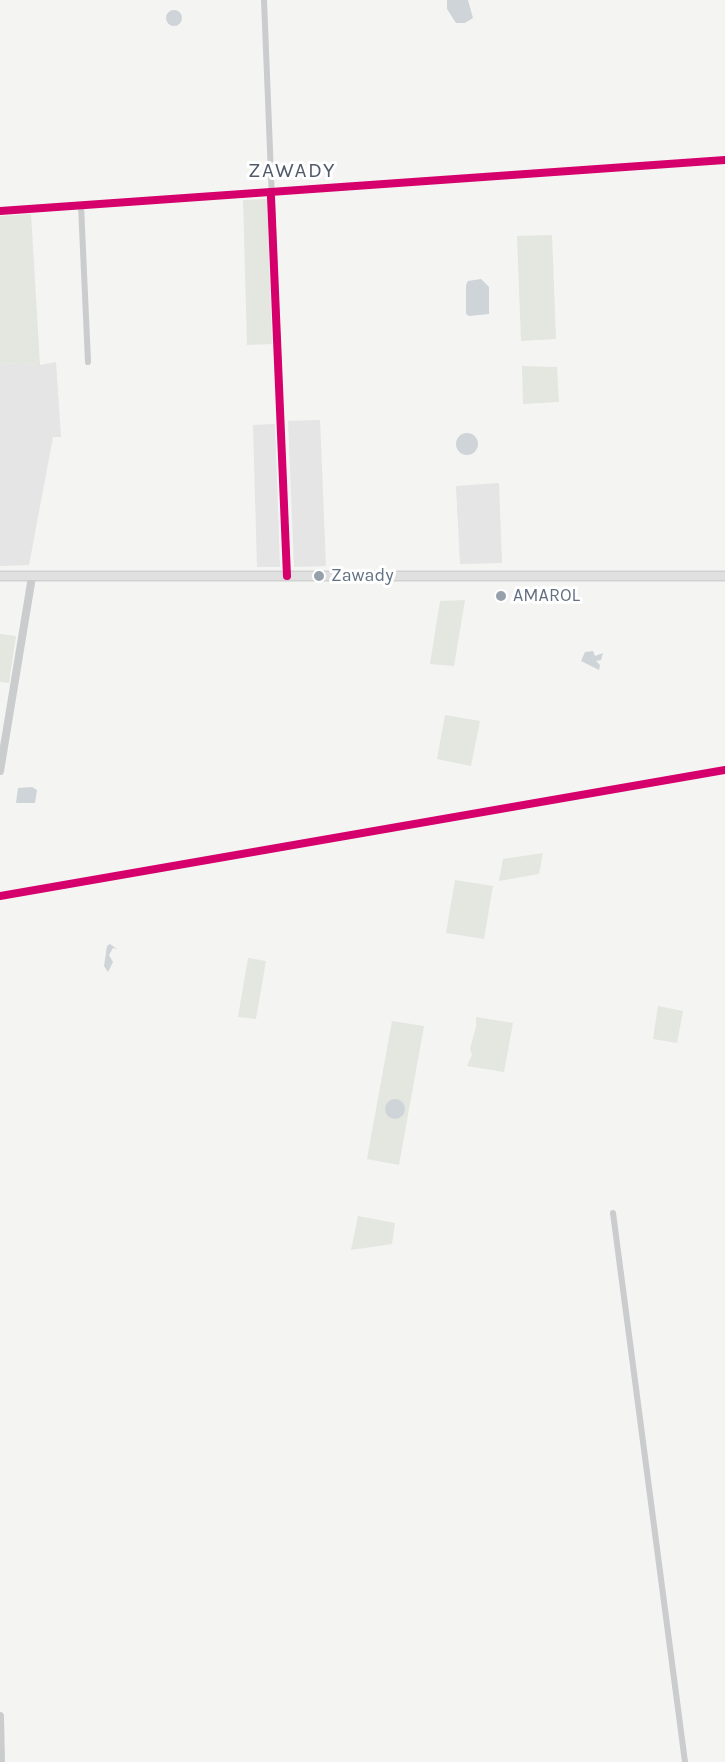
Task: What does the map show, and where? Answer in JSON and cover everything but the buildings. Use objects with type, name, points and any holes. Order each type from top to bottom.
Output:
[{"type":"main road","points":[[0,576],[725,576]]},
{"type":"street","points":[[264,0],[287,576]]},
{"type":"street","points":[[0,211],[725,160]]},
{"type":"street","points":[[81,206],[88,362]]},
{"type":"street","points":[[0,771],[32,576]]},
{"type":"street","points":[[0,896],[298,842],[725,770]]},
{"type":"street","points":[[613,1213],[685,1762]]},
{"type":"street","points":[[0,1716],[1,1762]]},
{"type":"shaded area","points":[[447,0],[468,0],[473,18],[465,23],[456,23],[447,9]]},
{"type":"shaded area","points":[[174,10],[182,18],[174,26],[166,18]]},
{"type":"shaded area","points":[[267,199],[272,344],[247,345],[243,200]]},
{"type":"shaded area","points":[[31,214],[40,365],[0,363],[0,216]]},
{"type":"shaded area","points":[[552,235],[556,339],[521,341],[517,236]]},
{"type":"shaded area","points":[[481,279],[489,287],[489,314],[469,316],[466,314],[466,285],[468,281]]},
{"type":"shaded area","points":[[56,362],[61,437],[53,437],[29,565],[0,566],[0,363],[40,365]]},
{"type":"shaded area","points":[[522,366],[557,367],[559,402],[523,404]]},
{"type":"shaded area","points":[[320,420],[326,566],[294,567],[288,421]]},
{"type":"shaded area","points":[[275,424],[280,567],[257,567],[253,425]]},
{"type":"shaded area","points":[[467,433],[475,436],[478,444],[475,452],[467,455],[459,452],[456,444],[459,436]]},
{"type":"shaded area","points":[[499,483],[502,563],[460,564],[456,486]]},
{"type":"shaded area","points":[[465,600],[454,666],[430,664],[440,601]]},
{"type":"shaded area","points":[[0,634],[16,636],[9,683],[0,682]]},
{"type":"shaded area","points":[[593,651],[595,656],[603,653],[601,660],[596,661],[600,665],[599,670],[581,661],[585,652]]},
{"type":"shaded area","points":[[445,715],[480,721],[471,766],[437,759]]},
{"type":"shaded area","points":[[32,787],[37,790],[35,803],[16,803],[18,788]]},
{"type":"shaded area","points":[[543,853],[539,874],[499,881],[503,859]]},
{"type":"shaded area","points":[[455,880],[493,886],[484,939],[446,933]]},
{"type":"shaded area","points":[[110,944],[117,949],[113,948],[109,955],[113,962],[108,972],[104,966],[107,946]]},
{"type":"shaded area","points":[[248,958],[266,961],[256,1019],[238,1017]]},
{"type":"shaded area","points":[[658,1006],[683,1011],[677,1043],[653,1039]]},
{"type":"shaded area","points":[[476,1017],[513,1023],[504,1072],[467,1066],[472,1055],[470,1049],[476,1027]]},
{"type":"shaded area","points":[[392,1021],[424,1026],[399,1165],[367,1159]]},
{"type":"shaded area","points":[[395,1099],[402,1102],[405,1109],[402,1116],[395,1119],[388,1116],[385,1109],[388,1102]]},
{"type":"shaded area","points":[[358,1216],[395,1223],[392,1244],[351,1250]]},
{"type":"cycle path","points":[[0,211],[725,160]]},
{"type":"cycle path","points":[[271,197],[287,576]]},
{"type":"cycle path","points":[[0,896],[725,770]]},
{"type":"place","name":"Zawady","points":[[319,576]]},
{"type":"place","name":"AMAROL","points":[[501,596]]},
{"type":"district","name":"ZAWADY","points":[[292,171]]}]
